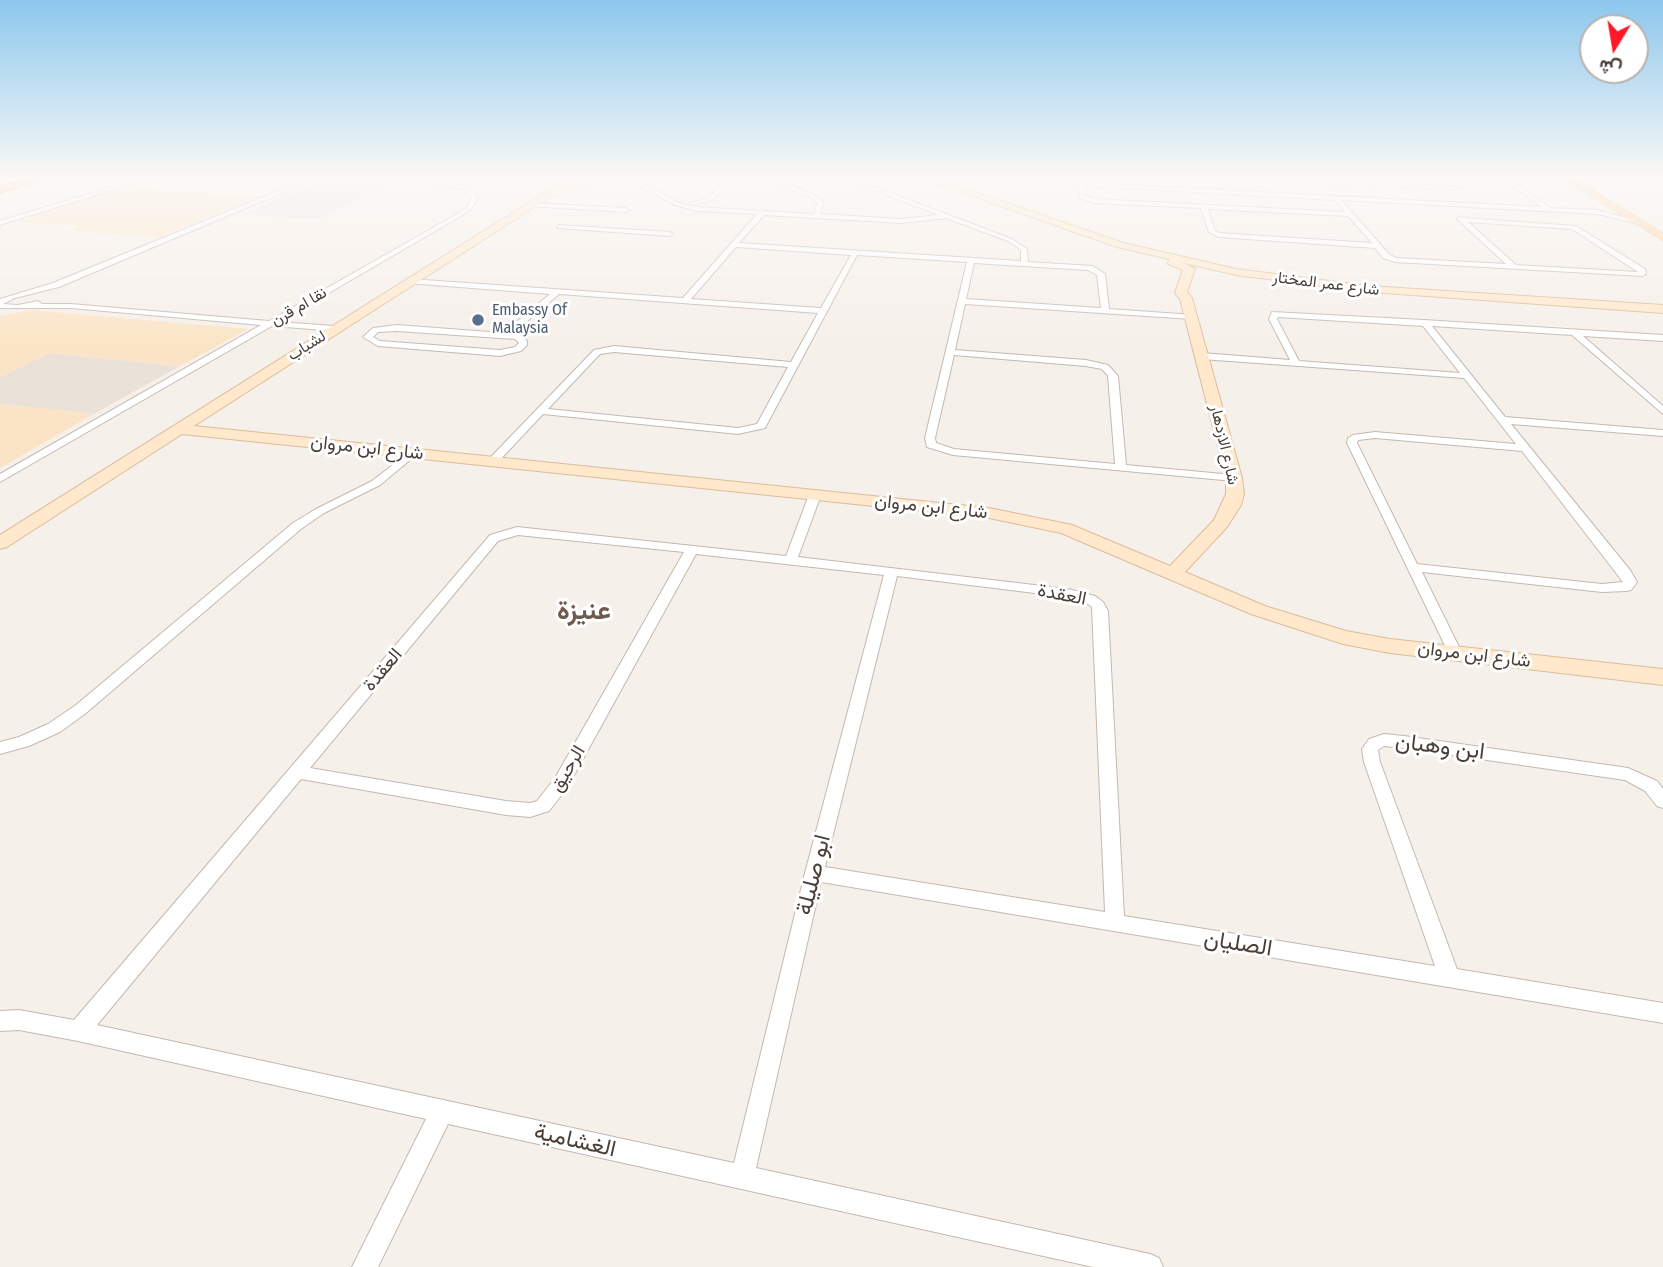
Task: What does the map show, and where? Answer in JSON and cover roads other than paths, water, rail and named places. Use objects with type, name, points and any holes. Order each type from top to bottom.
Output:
[{"type":"street","points":[[0,304],[56,285],[176,235]]},
{"type":"street","points":[[0,313],[28,306],[190,235]]},
{"type":"street","name":"نقا ام قرن","points":[[0,487],[424,235]]},
{"type":"street","name":"نقا ام قرن","points":[[0,479],[277,322],[292,318],[431,235]]},
{"type":"street","name":"لشباب","points":[[0,543],[482,235]]},
{"type":"street","points":[[685,300],[742,235]]},
{"type":"street","points":[[995,235],[1025,250],[1025,264]]},
{"type":"street","name":"شارع عمر المختار","points":[[1089,235],[1161,256],[1269,278],[1370,289],[1663,309]]},
{"type":"street","name":"شارع عمر المختار","points":[[1114,235],[1229,263],[1322,277],[1398,285],[1663,302]]},
{"type":"street","points":[[1219,235],[1378,246]]},
{"type":"street","points":[[1369,235],[1386,256],[1400,261],[1634,275],[1644,273],[1586,235]]},
{"type":"street","points":[[1478,235],[1515,268]]},
{"type":"street","points":[[733,245],[1098,270],[1101,274],[1105,311]]},
{"type":"street","points":[[540,411],[728,430],[751,429],[763,424],[792,365],[855,253]]},
{"type":"street","name":"شارع الازدهار","points":[[1161,256],[1189,269],[1181,289],[1186,298],[1234,478],[1232,505],[1221,523],[1174,573]]},
{"type":"street","points":[[971,260],[930,438],[931,445],[953,452],[1234,478]]},
{"type":"street","points":[[1186,298],[1201,277],[1223,274],[1269,278]]},
{"type":"street","points":[[410,281],[822,311]]},
{"type":"street","points":[[505,336],[517,337],[524,343],[518,349],[500,353],[378,343],[367,337],[376,330],[391,328],[505,336],[558,291]]},
{"type":"street","points":[[0,295],[50,296],[77,303],[277,322]]},
{"type":"street","points":[[961,301],[1191,317]]},
{"type":"street","points":[[0,304],[71,306],[339,326]]},
{"type":"street","points":[[1296,363],[1273,318],[1275,313],[1663,338]]},
{"type":"street","points":[[292,318],[339,326]]},
{"type":"street","points":[[1415,567],[1601,588],[1626,587],[1630,582],[1424,322]]},
{"type":"street","points":[[1574,332],[1663,411]]},
{"type":"street","points":[[493,461],[593,354],[608,349],[792,365]]},
{"type":"street","points":[[949,352],[1086,363],[1105,367],[1113,376],[1121,467]]},
{"type":"street","points":[[1202,356],[1469,376]]},
{"type":"street","points":[[1504,420],[1663,433]]},
{"type":"street","name":"شارع ابن مروان","points":[[178,429],[989,513],[1066,529],[1258,610],[1310,628],[1390,646],[1663,677]]},
{"type":"street","points":[[1455,653],[1352,443],[1353,438],[1364,435],[1526,448]]},
{"type":"street","points":[[0,748],[23,742],[54,728],[81,709],[297,526],[320,511],[376,483],[412,453]]},
{"type":"street","points":[[791,560],[814,495]]},
{"type":"street","name":"العقدة","points":[[78,1031],[499,534],[530,531],[791,560],[1081,595],[1098,605],[1101,611],[1115,923]]},
{"type":"street","name":"الرحيق","points":[[298,772],[506,808],[530,810],[543,806],[561,783],[692,550]]},
{"type":"street","name":"ابو صليلة","points":[[742,1178],[814,873],[891,573]]},
{"type":"street","name":"ابن وهبان","points":[[1450,979],[1372,762],[1370,749],[1375,743],[1384,740],[1404,742],[1628,774],[1651,786],[1663,801]]},
{"type":"street","name":"الصليان","points":[[814,873],[1663,1013]]},
{"type":"street","name":"الغشامية","points":[[0,1021],[19,1020],[78,1031],[1150,1267]]},
{"type":"street","points":[[365,1267],[442,1111]]},
{"type":"place","name":"Embassy Of Malaysia","points":[[478,320]]},
{"type":"district","name":"عنيزة","points":[[584,612]]}]
